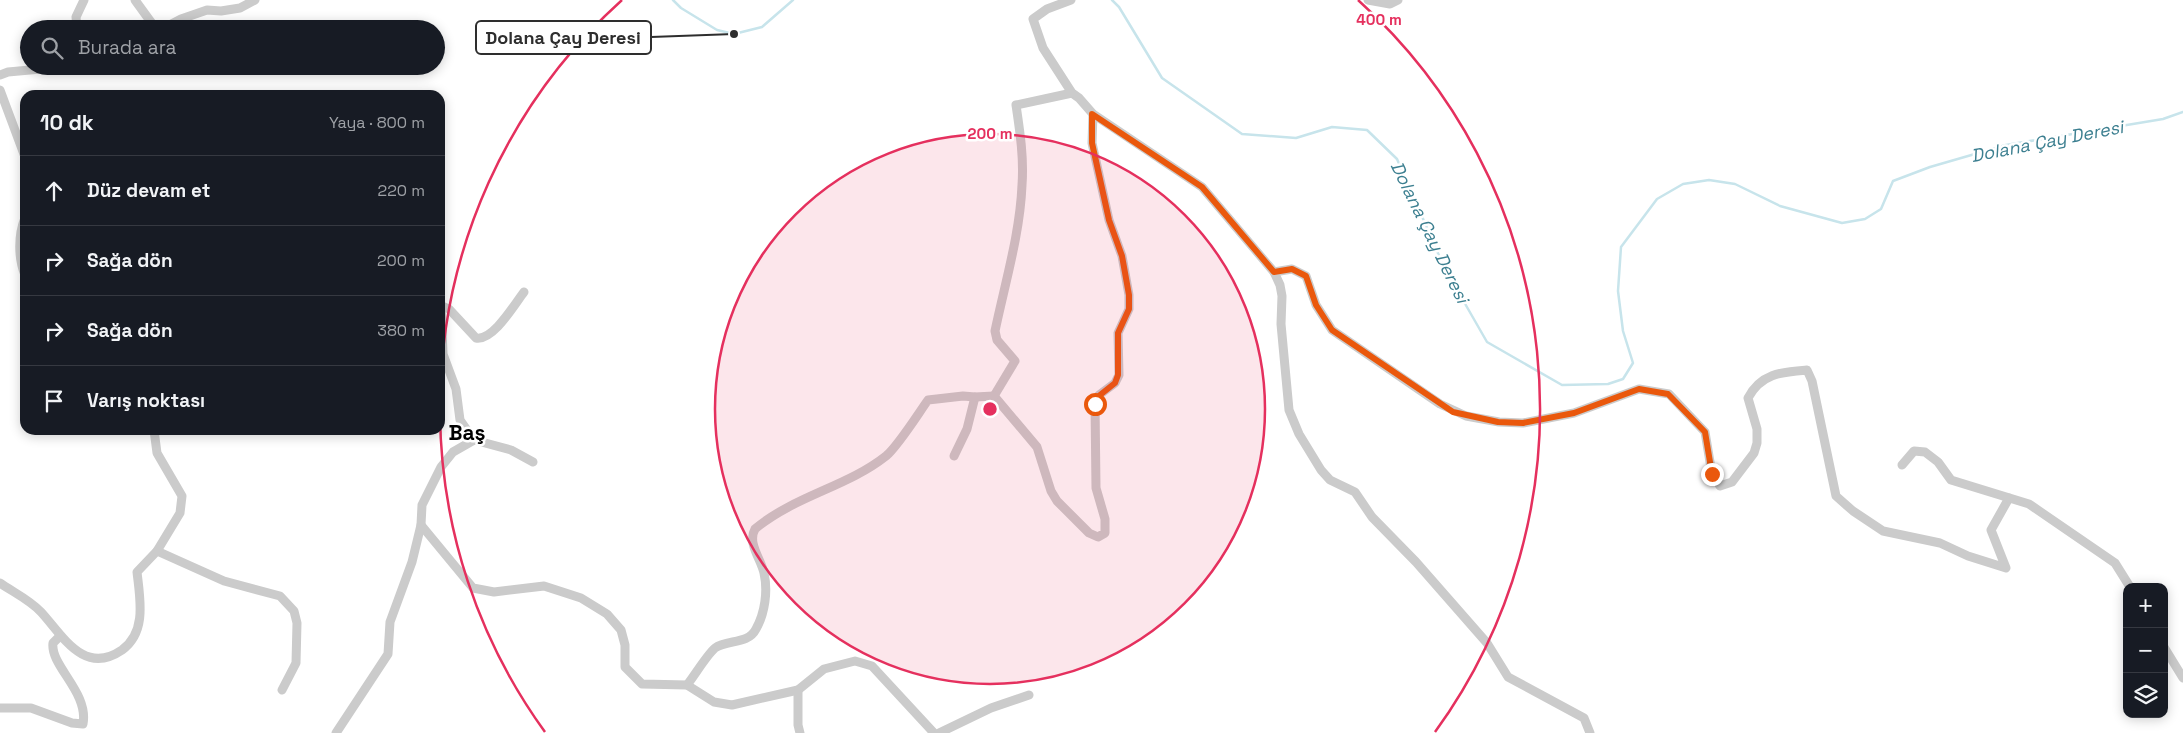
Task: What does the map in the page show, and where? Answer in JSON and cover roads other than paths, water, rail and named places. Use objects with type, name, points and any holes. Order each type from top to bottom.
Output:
[{"type":"street","points":[[76,20],[84,0]]},
{"type":"street","points":[[136,0],[150,20]]},
{"type":"street","points":[[214,0],[221,11]]},
{"type":"street","points":[[179,20],[207,10],[221,11],[240,8],[255,0]]},
{"type":"street","points":[[1071,0],[1046,9],[1033,19],[1043,48],[1072,93],[1079,98],[1092,114],[1202,187],[1274,272],[1280,285],[1282,296],[1281,324],[1289,410],[1300,434],[1321,470],[1330,480],[1355,492],[1372,517],[1416,562],[1486,644],[1508,676],[1584,718],[1590,733]]},
{"type":"street","points":[[1368,0],[1390,4],[1398,0]]},
{"type":"street","points":[[0,75],[20,71]]},
{"type":"street","points":[[0,90],[20,144]]},
{"type":"street","points":[[994,396],[1014,361],[997,340],[995,331],[1014,245],[1022,186],[1022,149],[1016,105],[1072,93]]},
{"type":"street","points":[[994,396],[1037,447],[1051,491],[1057,501],[1089,533],[1098,537],[1105,533],[1105,519],[1096,488],[1095,404],[1100,395],[1115,383],[1118,375],[1118,333],[1129,309],[1129,295],[1122,256],[1109,220],[1092,143],[1092,114]]},
{"type":"street","points":[[1274,272],[1292,269],[1306,276],[1316,305],[1332,330],[1440,404],[1466,416],[1498,422],[1523,423],[1574,413],[1639,389],[1668,394],[1705,432],[1712,474],[1720,486],[1732,482],[1754,453],[1757,443],[1757,429],[1748,398],[1754,386],[1768,377],[1788,371],[1806,370],[1812,381],[1836,496],[1853,511],[1883,531],[1940,543],[1968,556],[2006,568],[1991,530],[2009,498]]},
{"type":"street","points":[[445,308],[449,309],[476,338],[483,338],[492,332],[524,292]]},
{"type":"street","points":[[445,359],[456,389],[460,420],[474,440],[511,450],[533,462]]},
{"type":"street","points":[[687,685],[716,648],[747,638],[756,630],[764,605],[766,587],[764,570],[753,544],[755,529],[811,495],[856,476],[888,455],[928,400],[962,396],[975,398],[994,396]]},
{"type":"street","points":[[954,456],[967,428],[975,398]]},
{"type":"street","points":[[0,583],[40,610],[60,636],[84,656],[99,660],[112,657],[128,646],[137,631],[141,611],[137,572],[157,552],[180,513],[182,496],[157,453],[155,435]]},
{"type":"street","points":[[336,733],[388,654],[390,622],[412,562],[421,524],[422,505],[442,467],[453,452],[474,440]]},
{"type":"street","points":[[1902,466],[1914,451],[1925,452],[1938,462],[1951,480],[2029,504],[2115,563],[2128,583]]},
{"type":"street","points":[[421,524],[473,588],[494,592],[544,586],[581,598],[607,614],[621,630],[625,645],[625,667],[642,684],[687,685],[714,702],[732,705],[798,690],[824,669],[855,661],[872,666],[934,733]]},
{"type":"street","points":[[157,552],[224,581],[280,596],[294,611],[297,623],[296,663],[282,690]]},
{"type":"street","points":[[0,708],[31,708],[72,723],[83,724],[85,715],[83,707],[69,677],[54,654],[53,643],[60,636]]},
{"type":"street","points":[[2168,653],[2183,678]]},
{"type":"street","points":[[798,690],[798,725],[800,733]]},
{"type":"street","points":[[939,733],[991,708],[1029,695]]},
{"type":"waterway","name":"Dolana Çay Deresi","points":[[673,0],[681,8],[717,30],[734,34],[762,27],[793,0]]},
{"type":"waterway","name":"Dolana Çay Deresi","points":[[1112,0],[1119,7],[1162,78],[1242,134],[1296,138],[1332,127],[1367,130],[1397,159],[1444,267],[1487,342],[1562,385],[1608,384],[1623,379],[1633,363],[1623,331],[1618,291],[1621,247],[1657,199],[1683,184],[1709,180],[1735,184],[1780,206],[1842,223],[1865,219],[1881,209],[1893,181],[1930,167],[2006,145],[2163,119],[2183,112]]},
{"type":"place","name":"Dolana Çay Deresi","points":[[734,34]]},
{"type":"district","name":"Baş","points":[[467,432]]}]
